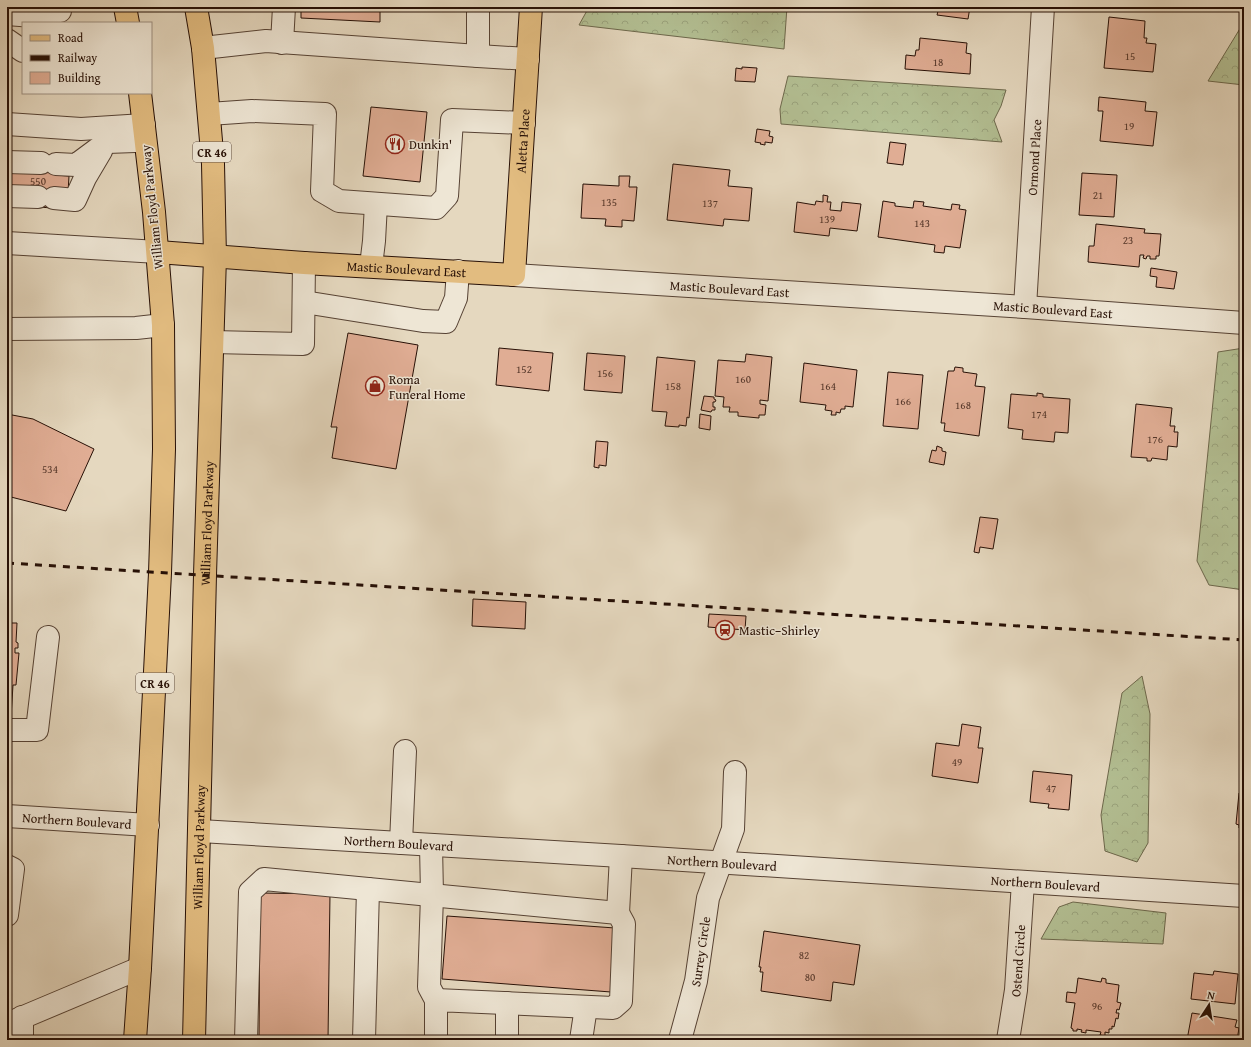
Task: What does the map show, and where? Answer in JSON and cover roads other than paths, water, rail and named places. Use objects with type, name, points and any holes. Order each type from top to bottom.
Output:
[{"type":"main road","points":[[125,7],[128,22]]},
{"type":"main road","name":"William Floyd Parkway","points":[[194,1040],[205,568],[215,257],[213,164],[203,48],[196,7]]},
{"type":"main road","name":"Aletta Place","points":[[514,275],[531,7]]},
{"type":"main road","name":"William Floyd Parkway","points":[[135,1040],[148,825],[160,573],[164,449],[163,325],[158,252],[140,94]]},
{"type":"main road","name":"Mastic Boulevard East","points":[[158,252],[304,263],[514,275]]},
{"type":"street","points":[[282,42],[284,7]]},
{"type":"street","points":[[478,7],[478,56]]},
{"type":"street","name":"Ormond Place","points":[[1025,307],[1043,7]]},
{"type":"street","points":[[7,14],[33,16],[60,14]]},
{"type":"street","points":[[7,40],[22,50]]},
{"type":"street","points":[[203,48],[266,41],[528,59]]},
{"type":"street","points":[[209,114],[252,111],[325,114],[322,191],[339,201],[436,208],[446,196],[452,120],[524,124]]},
{"type":"street","points":[[7,124],[145,132]]},
{"type":"street","points":[[7,162],[76,164],[106,142],[145,132]]},
{"type":"street","points":[[7,196],[76,200],[85,178],[106,142]]},
{"type":"street","points":[[371,266],[376,204]]},
{"type":"street","points":[[7,243],[158,252]]},
{"type":"street","points":[[212,342],[303,344],[304,263]]},
{"type":"street","points":[[304,302],[422,321],[446,322],[456,298],[458,271]]},
{"type":"street","name":"Mastic Boulevard East","points":[[514,275],[1025,307],[1244,323]]},
{"type":"street","points":[[7,330],[136,328],[163,325]]},
{"type":"street","points":[[7,730],[37,730],[48,637]]},
{"type":"street","points":[[401,844],[405,751]]},
{"type":"street","name":"Surrey Circle","points":[[680,1040],[696,980],[708,898],[733,829],[734,772]]},
{"type":"street","name":"Northern Boulevard","points":[[7,816],[148,825]]},
{"type":"street","name":"Northern Boulevard","points":[[200,831],[1244,896]]},
{"type":"street","points":[[431,845],[432,895],[429,987],[436,1000],[436,1040]]},
{"type":"street","points":[[436,1000],[613,1008],[621,1001],[624,924],[618,913],[620,856]]},
{"type":"street","points":[[7,866],[12,869],[7,915]]},
{"type":"street","points":[[246,1040],[250,892],[264,879],[618,913]]},
{"type":"street","name":"Ostend Circle","points":[[1008,1040],[1016,990],[1023,882]]},
{"type":"street","points":[[364,1040],[368,889]]},
{"type":"street","points":[[22,1040],[14,1021],[140,968]]},
{"type":"street","points":[[507,1040],[508,1003]]},
{"type":"street","points":[[580,1040],[586,1006]]},
{"type":"railway","points":[[7,563],[1244,640]]},
{"type":"place","name":"Dunkin'","points":[[395,144]]},
{"type":"place","name":"Roma Funeral Home","points":[[375,386]]},
{"type":"place","name":"Mastic–Shirley","points":[[725,630]]}]
